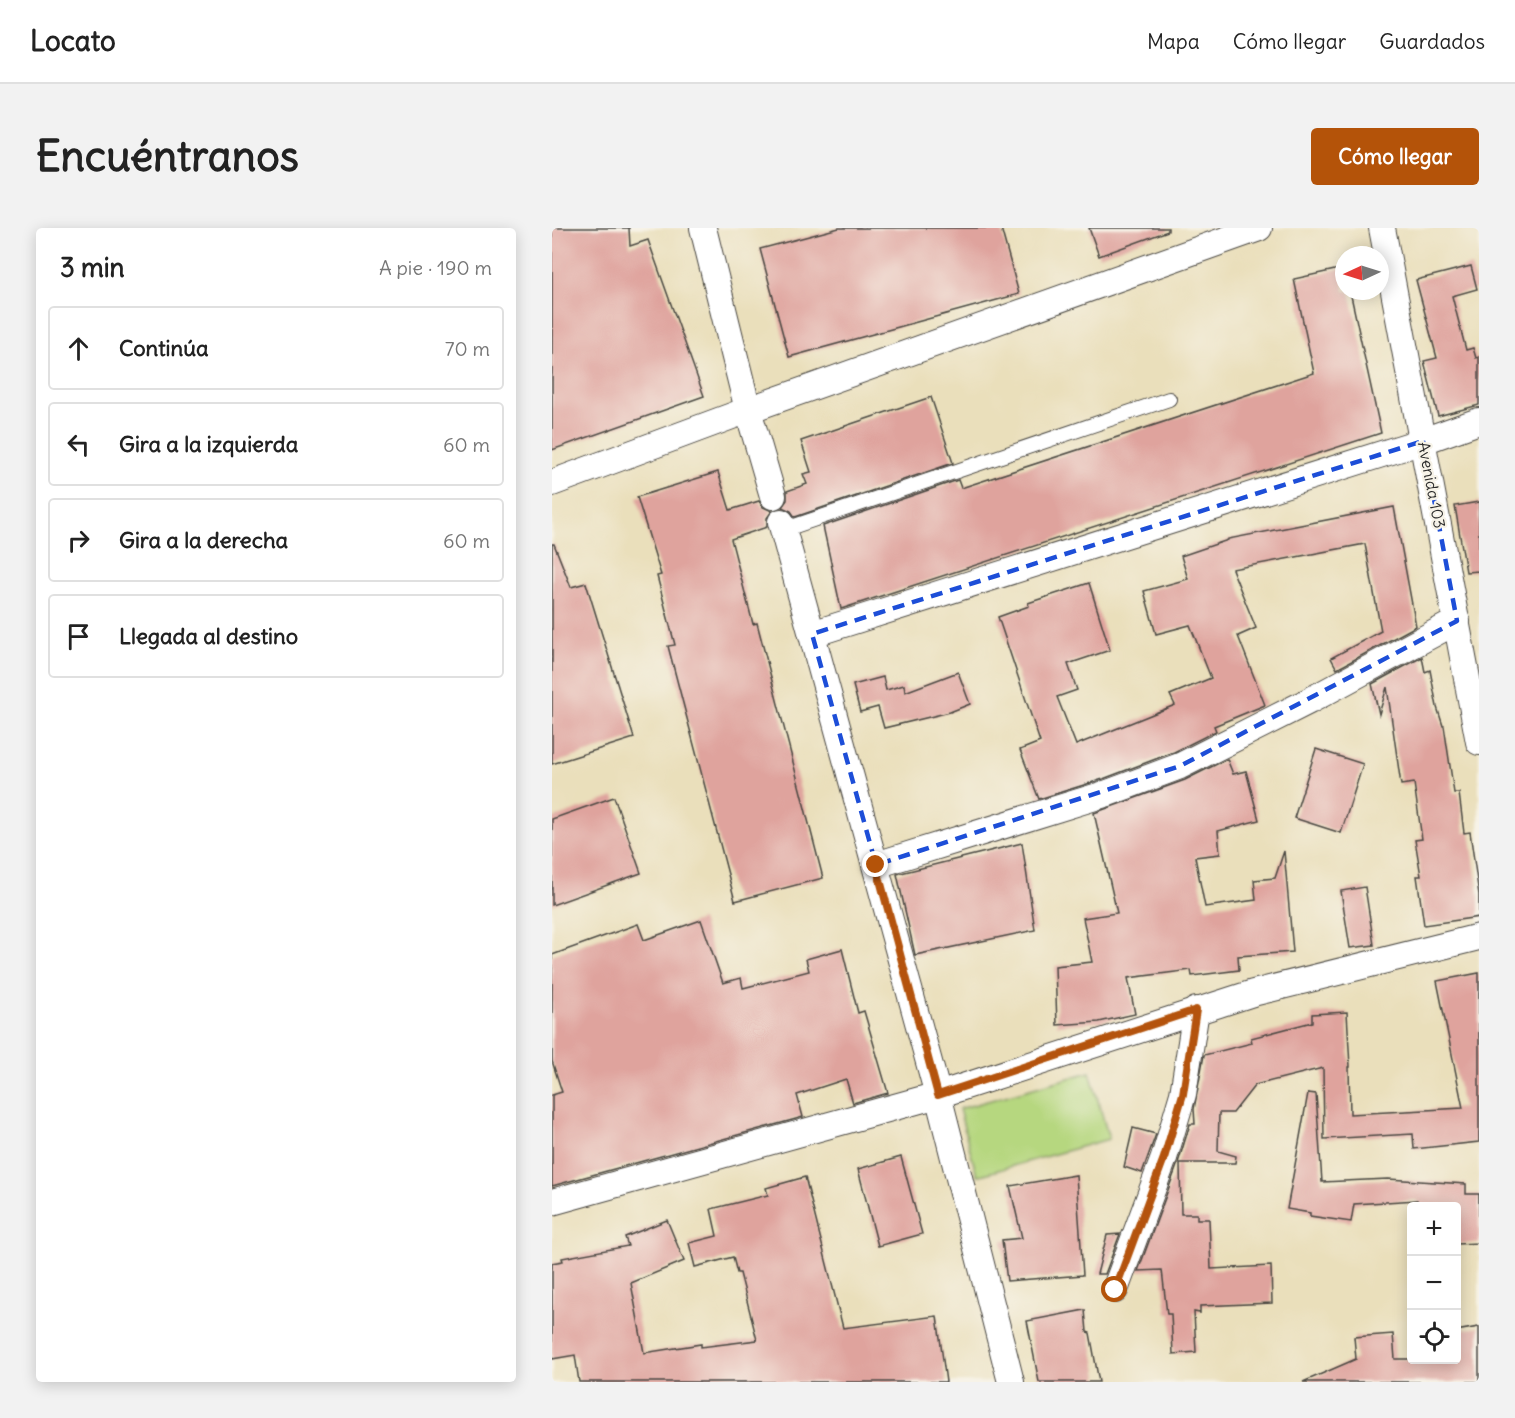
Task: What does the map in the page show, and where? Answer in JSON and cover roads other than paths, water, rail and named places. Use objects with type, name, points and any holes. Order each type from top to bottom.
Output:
[{"type":"street","points":[[703,228],[748,410],[773,496]]},
{"type":"street","points":[[552,483],[748,410],[1259,228]]},
{"type":"street","name":"Avenida 103","points":[[1382,228],[1478,731]]},
{"type":"street","points":[[812,634],[1423,441],[1479,421]]},
{"type":"street","points":[[782,526],[938,1095],[1011,1382]]},
{"type":"street","points":[[876,865],[1108,792],[1180,766],[1309,701],[1457,621]]},
{"type":"street","points":[[552,1202],[938,1095],[1252,993],[1479,937]]},
{"type":"street","points":[[1115,1290],[1164,1158],[1183,1094],[1196,1010]]},
{"type":"lane","points":[[782,526],[1169,399]]}]
